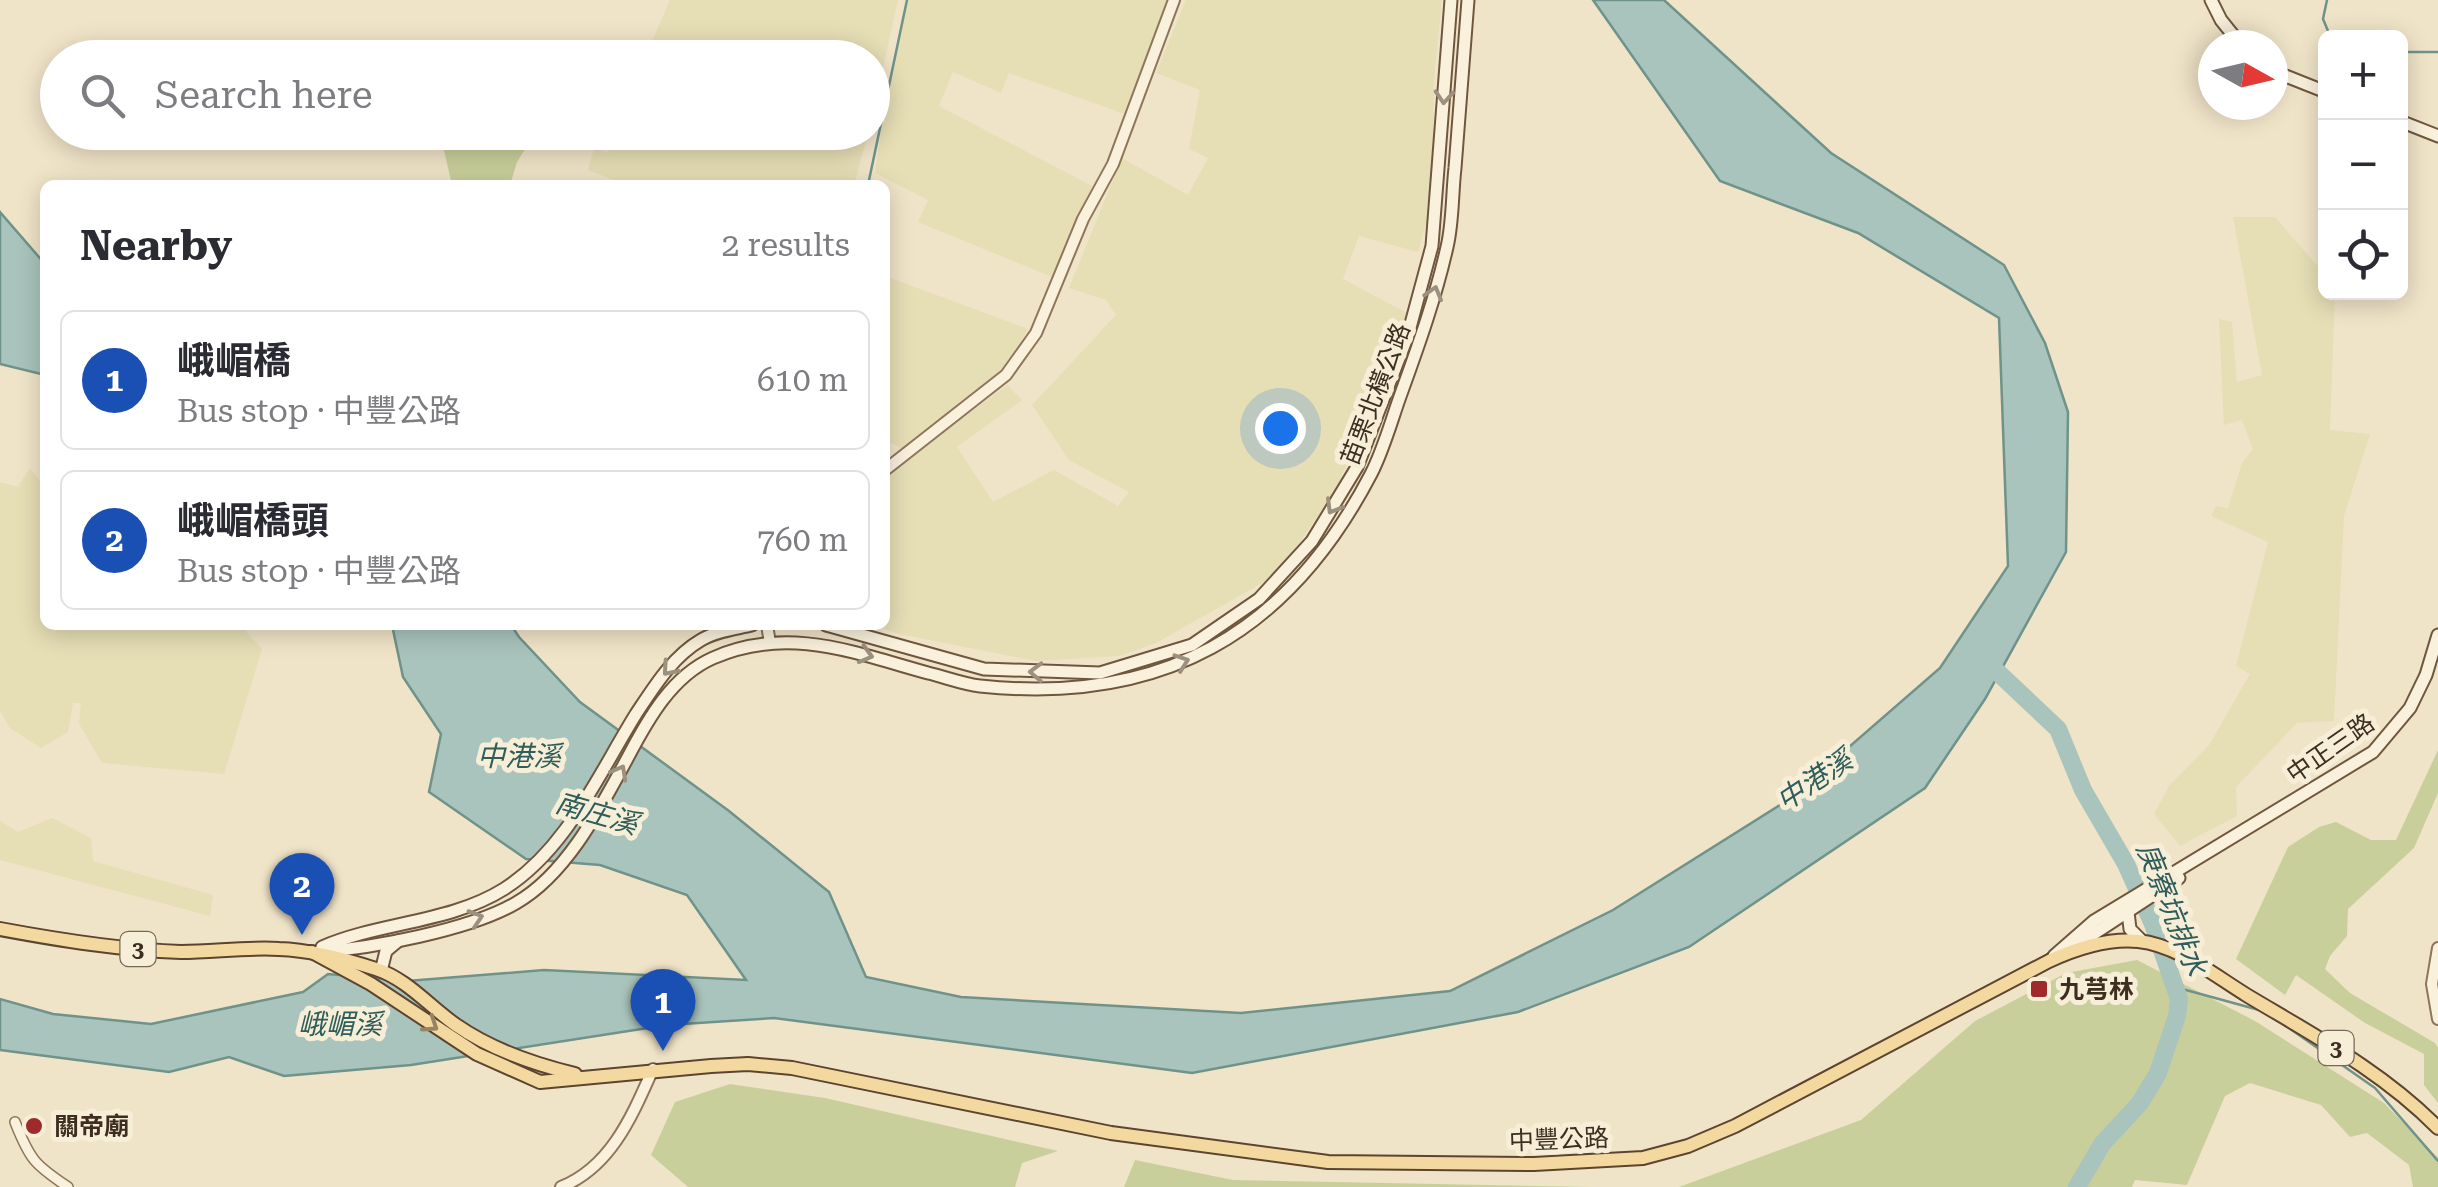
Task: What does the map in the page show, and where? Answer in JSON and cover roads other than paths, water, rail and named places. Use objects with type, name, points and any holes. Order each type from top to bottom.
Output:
[{"type":"main road","name":"苗栗北橫公路","points":[[844,630],[984,669],[1100,673],[1192,645],[1259,599],[1312,541],[1357,466],[1408,335],[1432,246],[1451,0]]},
{"type":"main road","name":"苗栗北橫公路","points":[[400,940],[474,920],[518,903],[582,838],[668,693],[684,676],[716,656],[770,643],[812,642],[975,686],[1038,690],[1106,686],[1194,660],[1266,614],[1325,551],[1372,471],[1422,337],[1448,244],[1468,0]]},
{"type":"main road","points":[[2212,0],[2229,30]]},
{"type":"main road","points":[[2288,77],[2318,89]]},
{"type":"main road","points":[[2408,124],[2438,136]]},
{"type":"main road","points":[[312,952],[344,938],[454,909],[502,890],[532,866],[565,830],[644,702],[674,662],[711,634],[729,630]]},
{"type":"main road","name":"中正三路","points":[[2132,906],[2373,752],[2396,728],[2426,675],[2438,635]]},
{"type":"main road","points":[[2132,906],[2130,929],[2145,942]]},
{"type":"main road","points":[[2055,958],[2132,906]]},
{"type":"main road","name":"3","points":[[0,929],[144,949],[239,952],[277,948],[312,952],[381,970]]},
{"type":"main road","points":[[312,952],[351,950],[400,940]]},
{"type":"main road","points":[[381,970],[386,951],[400,940]]},
{"type":"main road","name":"中豐公路","points":[[312,952],[371,984],[478,1054],[540,1082],[748,1064],[792,1068],[1111,1132],[1328,1162],[1446,1164],[1644,1158],[1673,1150],[1735,1126],[2055,958],[2104,942],[2145,942],[2186,958],[2356,1060],[2406,1096],[2438,1128]]},
{"type":"main road","name":"中豐公路","points":[[381,970],[457,1025],[514,1056],[586,1077]]},
{"type":"street","points":[[890,466],[1006,375],[1036,333],[1084,219],[1113,164],[1174,0]]},
{"type":"street","points":[[769,630],[770,643]]},
{"type":"street","points":[[2438,948],[2432,984],[2438,1019]]},
{"type":"street","points":[[561,1187],[590,1172],[602,1160],[636,1109],[652,1070]]},
{"type":"street","points":[[15,1122],[28,1154],[42,1170],[68,1187]]},
{"type":"water","name":"中港溪","points":[[1593,0],[1664,0],[1831,153],[2004,265],[2045,343],[2068,412],[2066,552],[1985,699],[1925,788],[1689,947],[1518,1012],[1192,1073],[774,1018],[667,1025],[411,1065],[284,1076],[229,1057],[169,1072],[0,1050],[0,999],[53,1014],[151,1024],[303,992],[328,974],[407,981],[544,970],[746,980],[687,895],[600,865],[526,859],[429,792],[441,734],[403,677],[393,630],[514,630],[580,702],[729,811],[829,892],[866,977],[961,997],[1241,1013],[1450,991],[1613,910],[1788,800],[1940,668],[2008,566],[1999,318],[1858,233],[1720,181]]},
{"type":"water","points":[[0,212],[40,258],[40,374],[0,364]]},
{"type":"waterway","points":[[890,81],[907,0]]},
{"type":"waterway","points":[[2327,0],[2323,19],[2328,30]]},
{"type":"waterway","points":[[2408,52],[2438,52]]},
{"type":"waterway","points":[[869,180],[875,150]]},
{"type":"waterway","name":"庚寮坑排水","points":[[1990,665],[2058,729],[2083,790],[2126,864],[2153,924],[2179,999],[2158,1073],[2140,1103],[2102,1144],[2077,1187]]},
{"type":"waterway","points":[[2175,987],[2259,1010]]},
{"type":"waterway","points":[[2283,1024],[2375,1088],[2438,1161]]},
{"type":"place","name":"峨嵋橋頭","points":[[302,935]]},
{"type":"place","name":"九芎林","points":[[2039,989]]},
{"type":"place","name":"峨嵋橋","points":[[663,1051]]},
{"type":"place","name":"關帝廟","points":[[34,1126]]},
{"type":"water label","name":"南庄溪","points":[[597,813]]},
{"type":"water label","name":"峨嵋溪","points":[[340,1024]]}]
